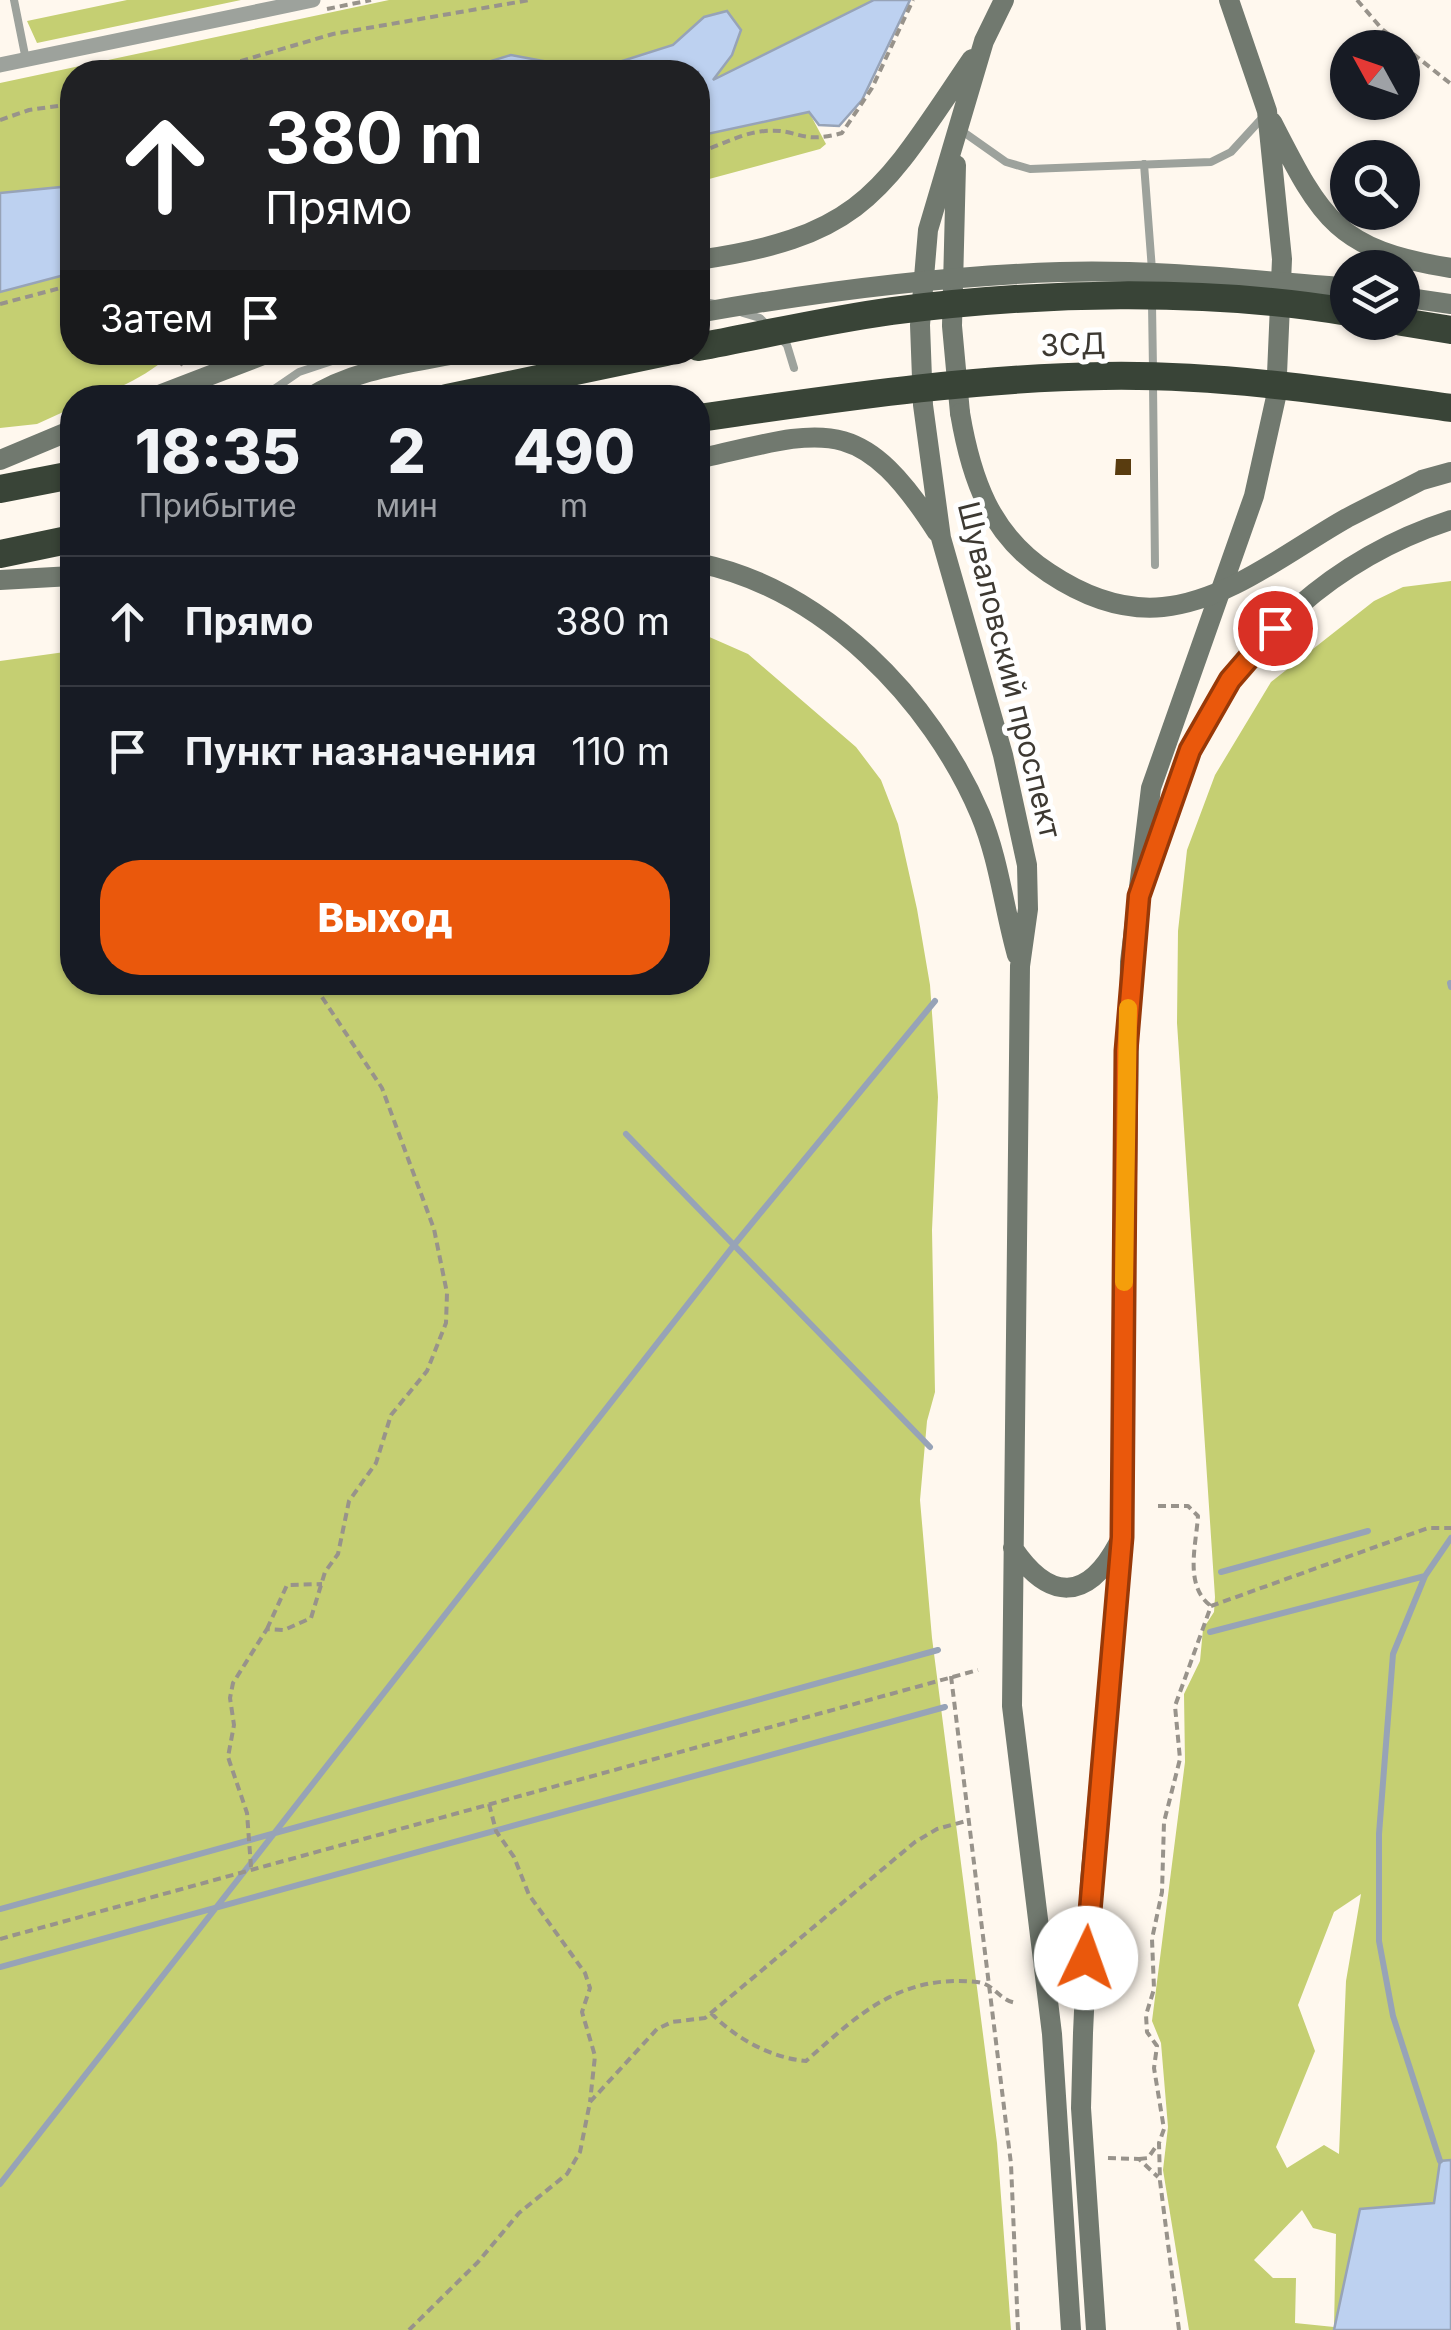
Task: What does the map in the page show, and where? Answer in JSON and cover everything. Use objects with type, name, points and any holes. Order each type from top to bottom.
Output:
[{"type":"highway","name":"ЗСД","points":[[710,345],[891,311],[1000,301],[1202,300],[1330,309]]},
{"type":"highway","points":[[1420,325],[1451,330]]},
{"type":"highway","points":[[509,385],[604,365]]},
{"type":"highway","name":"ЗСД","points":[[710,416],[909,388],[1107,376],[1298,387],[1451,408]]},
{"type":"highway","points":[[0,490],[60,477]]},
{"type":"highway","points":[[0,554],[60,542]]},
{"type":"main road","name":"Шуваловский проспект","points":[[1004,0],[984,40],[928,230],[920,325],[923,404],[941,538],[1003,755],[1027,865],[1028,910],[1020,966],[1012,1706],[1052,2034],[1071,2330]]},
{"type":"main road","points":[[1230,0],[1267,112],[1306,190],[1332,224],[1365,247],[1406,261],[1451,268]]},
{"type":"main road","points":[[710,258],[800,240],[848,216],[886,183],[984,40]]},
{"type":"main road","points":[[1096,2330],[1081,2108],[1082,2034],[1090,1882],[1122,1537],[1126,1051],[1141,847],[1151,788],[1254,496],[1276,397],[1282,258],[1267,112]]},
{"type":"main road","points":[[958,128],[952,288],[960,413],[978,491],[1001,530],[1035,564],[1076,591],[1118,604],[1162,607],[1208,596],[1422,480],[1451,472]]},
{"type":"main road","points":[[710,311],[904,284],[1060,272],[1177,274],[1330,287]]},
{"type":"main road","points":[[1420,300],[1451,304]]},
{"type":"main road","points":[[185,385],[237,365]]},
{"type":"main road","points":[[329,385],[403,365]]},
{"type":"main road","points":[[0,460],[60,435]]},
{"type":"main road","points":[[710,457],[813,436],[848,441],[884,461],[910,490],[941,538]]},
{"type":"main road","points":[[1139,896],[1190,750],[1250,654],[1300,603],[1356,562],[1414,532],[1451,520]]},
{"type":"main road","points":[[710,567],[768,588],[827,623],[886,672],[930,722],[981,816],[1020,966]]},
{"type":"main road","points":[[0,580],[60,577]]},
{"type":"main road","points":[[1012,1548],[1028,1570],[1046,1584],[1069,1589],[1090,1582],[1107,1564],[1122,1537]]},
{"type":"street","points":[[0,65],[313,0]]},
{"type":"lane","points":[[14,0],[26,60]]},
{"type":"lane","points":[[958,128],[1006,162],[1030,169],[1211,162],[1247,137],[1267,112]]},
{"type":"lane","points":[[1144,164],[1152,260],[1150,450],[1155,565]]},
{"type":"lane","points":[[710,304],[760,318],[787,345],[794,368]]},
{"type":"lane","points":[[280,385],[299,372],[320,365]]},
{"type":"path","points":[[244,60],[333,34],[530,0]]},
{"type":"path","points":[[710,147],[750,132],[772,130],[809,140],[842,133],[872,88],[914,0]]},
{"type":"path","points":[[1358,0],[1382,28],[1451,84]]},
{"type":"path","points":[[0,120],[60,107]]},
{"type":"path","points":[[0,304],[60,288]]},
{"type":"path","points":[[268,1629],[284,1630],[310,1618],[338,1554],[349,1501],[376,1463],[376,1452],[390,1428],[391,1415],[428,1370],[446,1323],[448,1292],[434,1229],[382,1088],[321,995]]},
{"type":"path","points":[[1158,1506],[1188,1506],[1198,1516],[1194,1577],[1198,1595],[1211,1606]]},
{"type":"path","points":[[1211,1606],[1428,1528],[1451,1528]]},
{"type":"path","points":[[251,1869],[248,1813],[228,1757],[234,1724],[230,1698],[234,1682],[268,1629],[287,1585],[322,1584]]},
{"type":"path","points":[[1108,2158],[1148,2158],[1164,2129],[1154,2068],[1157,2046],[1148,2032],[1146,2015],[1154,1989],[1152,1939],[1162,1892],[1164,1822],[1180,1759],[1175,1706],[1211,1606]]},
{"type":"path","points":[[0,1939],[978,1670]]},
{"type":"path","points":[[951,1676],[1011,2164],[1018,2330]]},
{"type":"path","points":[[409,2330],[478,2262],[518,2213],[567,2174],[580,2152],[590,2102],[595,2056],[582,2012],[590,1988],[585,1973],[529,1895],[496,1830],[489,1803]]},
{"type":"path","points":[[590,2102],[658,2030],[711,2013],[915,1842],[937,1829],[966,1822]]},
{"type":"path","points":[[711,2013],[728,2030],[771,2053],[806,2061],[830,2044],[856,2014],[894,1992],[937,1981],[991,1986],[1000,1997],[1017,2002]]},
{"type":"path","points":[[1159,2142],[1160,2181],[1179,2330]]},
{"type":"path","points":[[1139,2159],[1160,2181]]},
{"type":"green space","points":[[127,0],[241,0],[37,43],[27,21]]},
{"type":"green space","points":[[389,0],[874,0],[710,82],[732,55],[704,17],[673,45],[626,60],[538,60],[511,55],[495,60],[108,60]]},
{"type":"green space","points":[[60,70],[60,187],[0,193],[0,83]]},
{"type":"green space","points":[[809,112],[826,144],[820,149],[710,179],[710,133]]},
{"type":"green space","points":[[60,276],[60,365],[158,365],[124,385],[60,385],[60,413],[37,424],[0,428],[0,292]]},
{"type":"green space","points":[[1451,581],[1451,2160],[1440,2162],[1435,2203],[1360,2209],[1334,2330],[1189,2330],[1163,2170],[1168,2127],[1161,2043],[1152,2021],[1185,1762],[1184,1694],[1200,1661],[1203,1629],[1214,1612],[1215,1597],[1177,1023],[1178,931],[1187,850],[1215,775],[1271,682],[1374,601],[1403,587]],"holes":[[[1361,1894],[1346,1981],[1339,2154],[1324,2145],[1287,2168],[1276,2147],[1315,2051],[1298,2005],[1334,1912]],[[1302,2210],[1313,2228],[1336,2234],[1334,2327],[1295,2323],[1296,2278],[1273,2278],[1254,2260]]]},
{"type":"green space","points":[[710,637],[748,654],[856,747],[881,780],[898,824],[930,985],[938,1097],[932,1230],[935,1392],[927,1421],[920,1500],[932,1638],[997,2143],[1011,2330],[0,2330],[0,661],[60,653],[60,995],[710,995]]},
{"type":"water","points":[[874,0],[910,0],[862,100],[839,126],[819,125],[809,112],[710,133],[710,60],[626,60],[673,45],[704,17],[727,11],[741,30],[732,55],[713,80]]},
{"type":"water","points":[[511,55],[538,60],[495,60]]},
{"type":"water","points":[[60,187],[60,276],[0,292],[0,193]]},
{"type":"water","points":[[1451,2160],[1451,2330],[1334,2330],[1360,2209],[1434,2203],[1440,2161]]},
{"type":"building","points":[[1116,459],[1131,459],[1131,475],[1115,475]]},
{"type":"waterway","points":[[1450,983],[1451,987]]},
{"type":"waterway","points":[[0,2184],[734,1245],[935,1001]]},
{"type":"waterway","points":[[626,1134],[930,1447]]},
{"type":"waterway","points":[[1221,1572],[1368,1531]]},
{"type":"waterway","points":[[1440,2161],[1393,2016],[1379,1941],[1379,1834],[1393,1654],[1425,1576],[1451,1538]]},
{"type":"waterway","points":[[1210,1632],[1425,1576]]},
{"type":"waterway","points":[[0,1909],[938,1650]]},
{"type":"waterway","points":[[0,1967],[945,1707]]},
{"type":"slow traffic","points":[[1124,1282],[1128,1008]]},
{"type":"route","points":[[1086,1958],[1122,1537],[1126,1051],[1130,962],[1139,896],[1190,750],[1230,680],[1275,628]]}]
